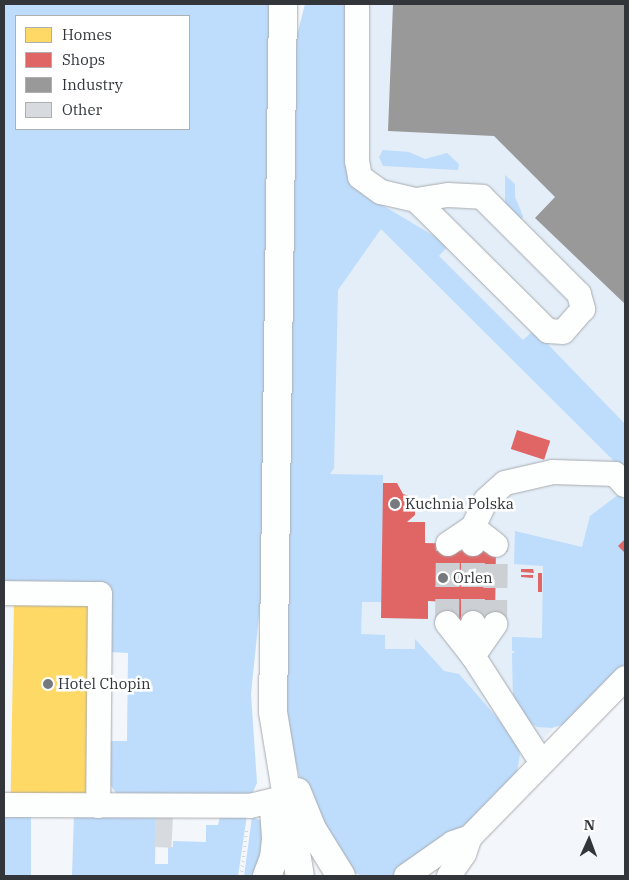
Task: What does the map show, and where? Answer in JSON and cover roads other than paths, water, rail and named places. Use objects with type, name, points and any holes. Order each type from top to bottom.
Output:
[{"type":"main road","points":[[267,876],[274,858],[279,757],[273,712],[272,597],[283,4]]},
{"type":"main road","points":[[272,597],[263,642],[258,721],[277,800],[300,876]]},
{"type":"main road","points":[[277,800],[312,829],[342,876]]},
{"type":"street","points":[[357,4],[357,161],[360,177],[381,192],[416,200],[448,195],[482,197],[579,294],[583,309],[563,332],[548,331],[416,200]]},
{"type":"street","points":[[473,536],[486,500],[505,483],[520,477],[553,472],[590,472],[615,474],[625,485]]},
{"type":"street","points":[[448,544],[473,536],[496,545]]},
{"type":"street","points":[[4,593],[100,594],[98,806]]},
{"type":"street","points":[[447,623],[473,656],[542,763]]},
{"type":"street","points":[[473,656],[484,624]]},
{"type":"street","points":[[449,876],[464,854],[470,837],[625,678]]},
{"type":"street","points":[[4,805],[98,806],[277,800]]},
{"type":"street","points":[[406,876],[453,843],[470,837]]},
{"type":"tunnel","points":[[447,623],[448,544]]},
{"type":"tunnel","points":[[473,544],[473,623]]},
{"type":"tunnel","points":[[495,624],[496,545]]},
{"type":"place","name":"Kuchnia Polska","points":[[395,504]]},
{"type":"place","name":"Orlen","points":[[443,578]]},
{"type":"place","name":"Hotel Chopin","points":[[48,684]]}]
